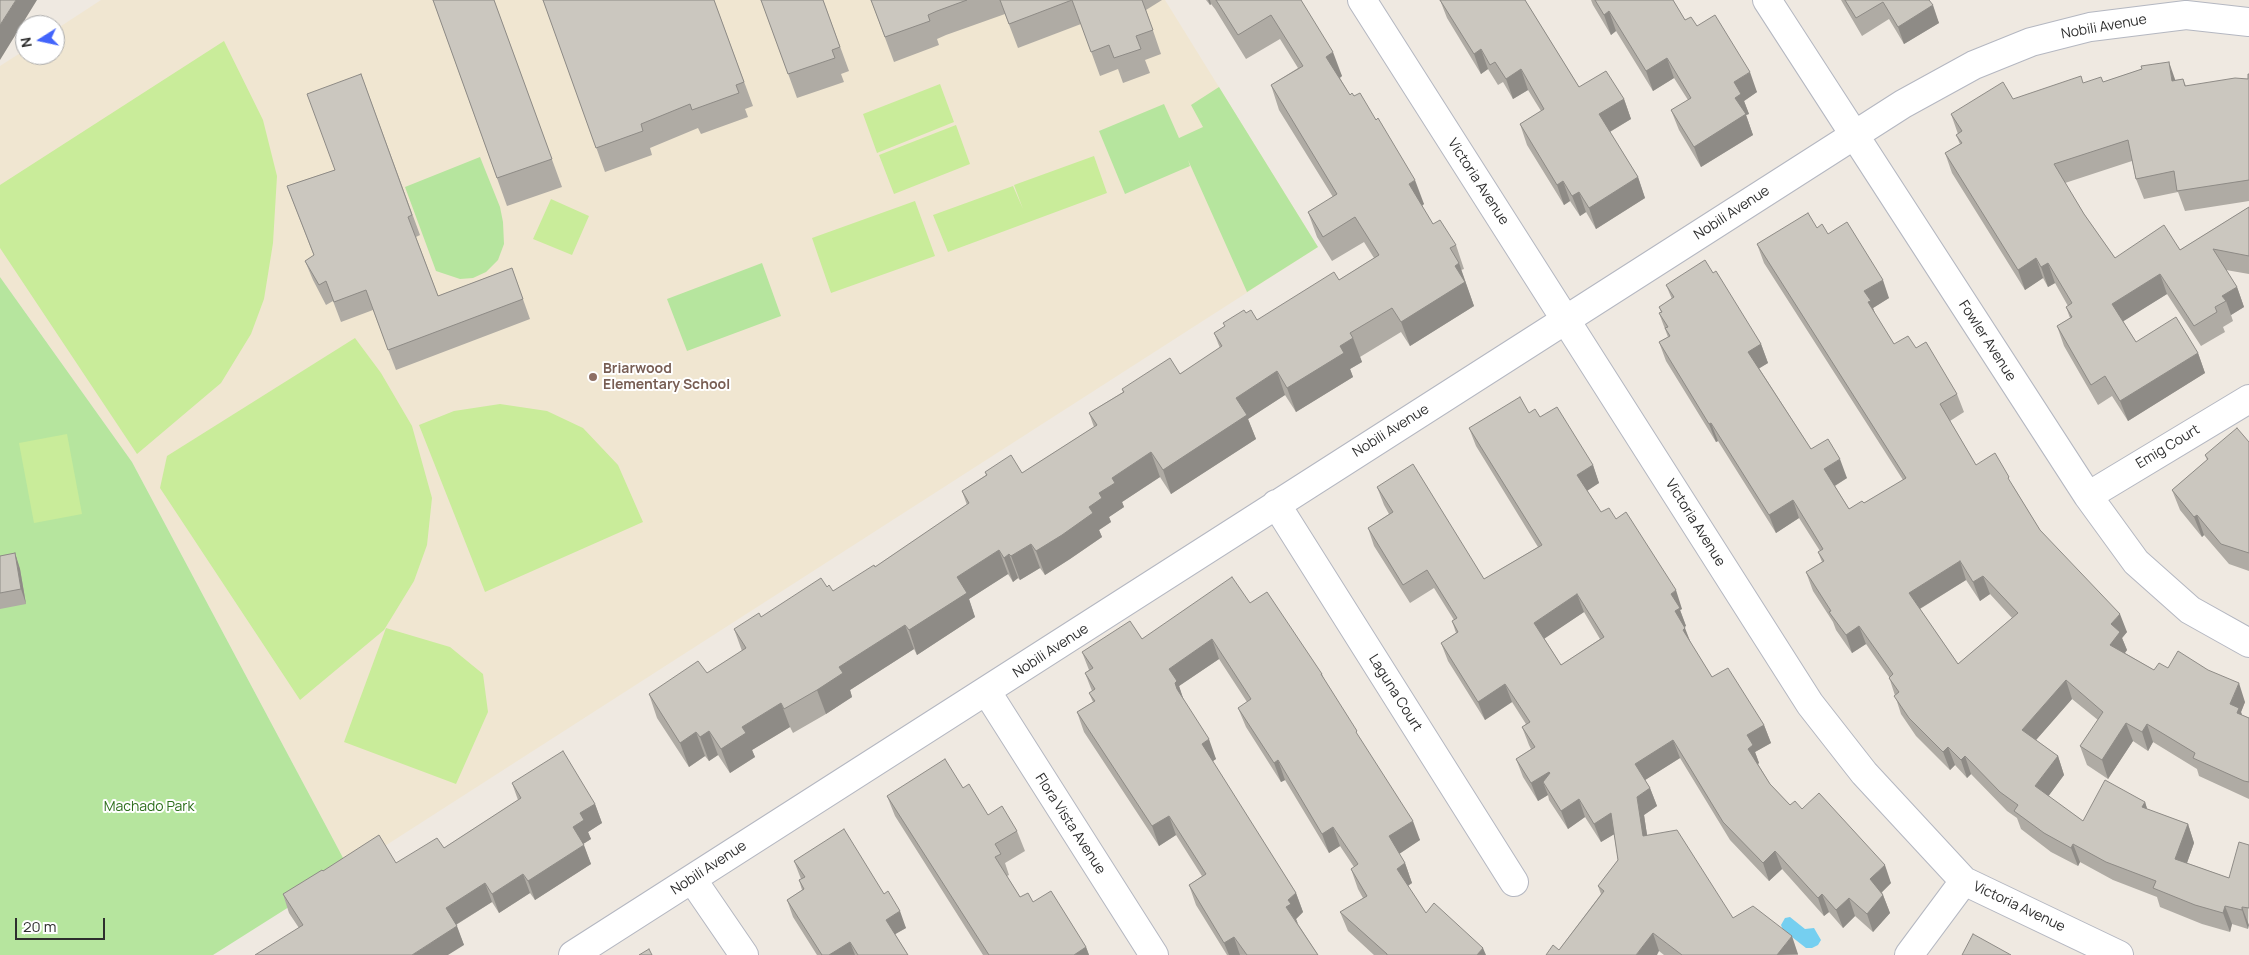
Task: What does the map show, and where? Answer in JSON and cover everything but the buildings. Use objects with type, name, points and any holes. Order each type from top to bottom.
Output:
[{"type":"street","name":"Victoria Avenue","points":[[1362,0],[1810,704],[1864,773],[1964,882],[2119,955]]},
{"type":"street","name":"Fowler Avenue","points":[[1767,0],[2088,496],[2136,562],[2190,610],[2249,642]]},
{"type":"street","name":"Nobili Avenue","points":[[573,955],[987,692],[1276,504],[1896,108],[1974,65],[2031,42],[2090,27],[2186,15],[2249,22]]},
{"type":"street","name":"Emig Court","points":[[2088,496],[2249,399]]},
{"type":"street","name":"Laguna Court","points":[[1276,504],[1514,882]]},
{"type":"street","name":"Flora Vista Avenue","points":[[987,692],[1154,955]]},
{"type":"street","points":[[692,879],[744,955]]},
{"type":"street","points":[[1909,955],[1964,882]]},
{"type":"shaded area","name":"Briarwood Elementary School","points":[[101,0],[1165,0],[1318,247],[349,869],[132,462],[0,277],[0,66],[15,56],[15,65],[65,65],[65,23]]},
{"type":"green space","points":[[224,41],[263,120],[277,176],[273,243],[264,299],[251,334],[221,383],[137,454],[0,248],[0,185]]},
{"type":"green space","points":[[940,84],[954,122],[877,153],[863,114]]},
{"type":"green space","points":[[1219,87],[1318,247],[1247,292],[1188,160],[1190,166],[1125,194],[1099,131],[1164,104],[1179,138],[1203,127],[1191,105]]},
{"type":"green space","points":[[956,125],[970,164],[894,194],[879,155]]},
{"type":"green space","points":[[1094,156],[1107,193],[948,252],[933,215],[1013,186],[1023,209],[1014,185]]},
{"type":"green space","points":[[480,157],[500,207],[504,244],[498,260],[486,272],[473,278],[460,279],[436,271],[405,187]]},
{"type":"green space","points":[[551,199],[589,216],[572,255],[533,239]]},
{"type":"green space","points":[[915,201],[935,256],[831,293],[812,238]]},
{"type":"green space","points":[[762,263],[781,316],[687,351],[667,299]]},
{"type":"green space","name":"Machado Park","points":[[0,277],[132,462],[349,869],[213,955],[0,955]]},
{"type":"green space","points":[[355,338],[381,373],[412,426],[432,498],[427,545],[414,581],[384,630],[300,700],[160,488],[167,456]]},
{"type":"green space","points":[[500,404],[547,411],[583,428],[618,465],[643,522],[485,592],[419,425],[454,411]]},
{"type":"green space","points":[[67,434],[82,514],[34,523],[19,443]]},
{"type":"green space","points":[[386,628],[450,647],[483,674],[488,712],[456,784],[344,742]]},
{"type":"water","points":[[1790,917],[1805,929],[1814,928],[1821,940],[1818,945],[1806,948],[1783,930],[1781,925],[1785,918]]},
{"type":"place","name":"Briarwood Elementary School","points":[[593,377]]}]
